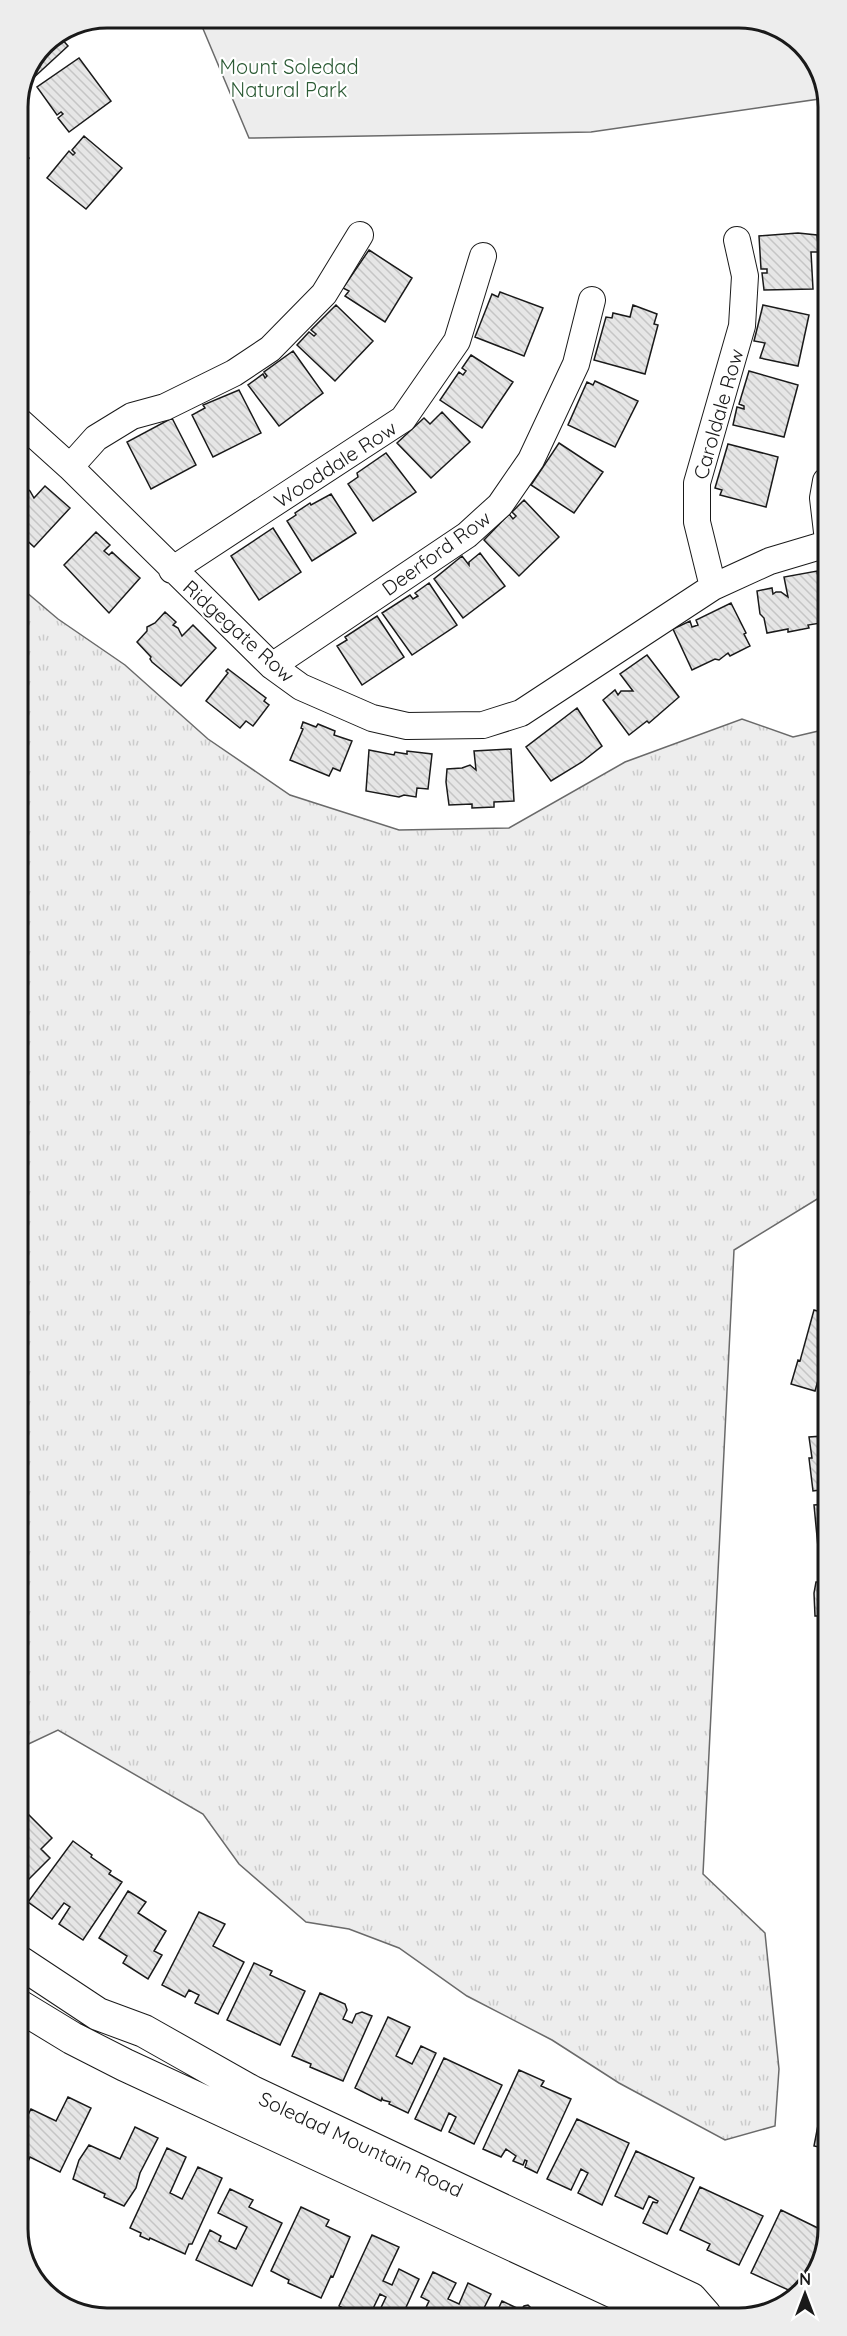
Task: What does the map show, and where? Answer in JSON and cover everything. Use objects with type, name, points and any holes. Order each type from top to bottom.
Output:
[{"type":"main road","name":"Soledad Mountain Road","points":[[28,1968],[98,2014],[144,2031],[252,2092],[691,2299],[699,2308]]},
{"type":"main road","name":"Soledad Mountain Road","points":[[28,2011],[72,2038],[125,2065],[649,2308]]},
{"type":"street","points":[[70,467],[96,438],[132,416],[165,407],[234,373],[270,349],[324,294],[360,235]]},
{"type":"street","name":"Caroldale Row","points":[[714,587],[697,522],[697,483],[742,327],[745,276],[737,240]]},
{"type":"street","name":"Wooddale Row","points":[[172,570],[403,419],[457,340],[483,256]]},
{"type":"street","name":"Deerford Row","points":[[272,666],[467,535],[500,505],[531,460],[576,364],[592,300]]},
{"type":"street","name":"Ridgegate Row","points":[[29,430],[70,467],[272,666],[300,687],[372,718],[407,726],[483,725],[521,713],[714,587],[770,561],[818,546]]},
{"type":"green space","points":[[29,594],[58,619],[125,665],[208,739],[290,795],[399,830],[509,828],[625,762],[742,719],[793,737],[818,731],[818,1199],[734,1250],[703,1874],[765,1933],[779,2069],[775,2126],[725,2140],[619,2083],[552,2040],[467,1996],[399,1948],[349,1929],[306,1922],[239,1864],[203,1814],[58,1730],[28,1744]]},
{"type":"shaded area","name":"Mount Soledad Natural Park","points":[[203,28],[755,30],[779,39],[799,55],[812,77],[818,97],[818,99],[591,132],[249,138]]},
{"type":"building","points":[[64,42],[68,46],[36,76],[45,59],[55,48]]},
{"type":"building","points":[[79,58],[111,101],[69,132],[58,118],[63,114],[61,112],[57,115],[37,87]]},
{"type":"building","points":[[84,136],[122,168],[86,209],[47,178],[69,151],[73,155],[75,153],[72,150]]},
{"type":"building","points":[[798,233],[817,235],[818,252],[811,252],[813,289],[764,290],[762,273],[767,273],[767,269],[761,269],[759,236]]},
{"type":"building","points":[[369,250],[412,278],[385,322],[345,296],[349,291],[343,288]]},
{"type":"building","points":[[500,292],[543,308],[524,356],[475,337],[492,294],[498,297]]},
{"type":"building","points":[[336,305],[373,341],[335,381],[297,345],[309,332],[314,336],[316,334],[311,330]]},
{"type":"building","points":[[633,305],[657,314],[654,324],[658,325],[645,374],[594,360],[606,317],[612,318],[613,313],[630,317]]},
{"type":"building","points":[[763,305],[809,315],[798,366],[760,358],[765,343],[754,341]]},
{"type":"building","points":[[293,351],[323,393],[279,426],[248,385],[263,374],[265,378],[267,376],[264,372]]},
{"type":"building","points":[[471,355],[513,382],[482,428],[440,400],[459,372],[463,375],[466,371],[462,368]]},
{"type":"building","points":[[749,371],[798,385],[784,437],[733,425],[737,407],[744,409],[744,406],[739,404]]},
{"type":"building","points":[[595,381],[638,401],[615,447],[568,425],[587,382],[593,385]]},
{"type":"building","points":[[239,390],[261,433],[213,457],[192,415],[205,408],[203,405]]},
{"type":"building","points":[[442,412],[470,442],[431,478],[397,443],[424,418],[430,424]]},
{"type":"building","points":[[172,418],[196,465],[151,489],[127,442]]},
{"type":"building","points":[[559,443],[603,472],[574,513],[531,485]]},
{"type":"building","points":[[728,444],[778,457],[766,507],[720,495],[722,490],[715,488]]},
{"type":"building","points":[[386,453],[416,492],[373,521],[348,484],[358,477],[357,473]]},
{"type":"building","points":[[45,486],[70,508],[34,547],[29,542],[29,490],[34,498]]},
{"type":"building","points":[[331,494],[356,533],[312,561],[287,521],[310,503],[311,505]]},
{"type":"building","points":[[524,500],[559,537],[519,576],[484,540],[509,514],[513,519],[516,516],[512,512]]},
{"type":"building","points":[[273,528],[301,572],[259,600],[231,556]]},
{"type":"building","points":[[96,532],[110,545],[104,551],[109,555],[112,552],[140,578],[109,613],[64,565]]},
{"type":"building","points":[[480,553],[505,586],[463,618],[434,579],[462,556],[469,565],[469,562]]},
{"type":"building","points":[[817,571],[818,623],[808,625],[809,628],[788,632],[788,629],[767,633],[764,618],[760,614],[757,591],[772,588],[773,594],[781,592],[788,597],[784,577]]},
{"type":"building","points":[[429,583],[457,625],[412,655],[382,613],[410,595],[413,599],[418,596],[415,593]]},
{"type":"building","points":[[731,603],[750,646],[730,656],[728,653],[719,660],[715,659],[692,670],[673,629],[690,621],[692,627],[698,625],[696,620]]},
{"type":"building","points":[[165,612],[176,622],[173,625],[178,628],[182,636],[193,625],[216,648],[181,686],[152,662],[151,657],[137,642],[147,631],[147,627],[155,623]]},
{"type":"building","points":[[377,616],[404,657],[362,685],[337,646],[347,640],[345,637]]},
{"type":"building","points":[[647,655],[679,697],[649,723],[647,721],[629,735],[603,700],[615,690],[618,695],[621,691],[633,691],[620,674]]},
{"type":"building","points":[[228,669],[266,698],[264,701],[269,705],[253,726],[246,721],[240,728],[206,701],[228,673],[226,671]]},
{"type":"building","points":[[577,708],[602,746],[582,762],[551,781],[526,747]]},
{"type":"building","points":[[303,722],[316,727],[318,724],[335,731],[334,735],[352,741],[340,771],[333,768],[329,776],[290,760],[303,729],[301,728]]},
{"type":"building","points":[[511,749],[514,801],[494,802],[494,807],[472,808],[472,804],[449,805],[447,769],[470,765],[476,770],[474,751]]},
{"type":"building","points":[[369,750],[394,755],[395,752],[407,754],[407,751],[432,754],[428,789],[417,788],[416,797],[404,795],[399,797],[366,791]]},
{"type":"building","points":[[814,1310],[818,1311],[818,1380],[815,1391],[791,1384],[798,1360],[800,1361]]},
{"type":"building","points":[[818,1436],[818,1490],[813,1491],[809,1458],[812,1458],[809,1437]]},
{"type":"building","points":[[814,1505],[818,1505],[818,1547]]},
{"type":"building","points":[[816,1582],[818,1582],[818,1616],[815,1616]]},
{"type":"building","points":[[28,1814],[52,1838],[41,1849],[50,1858],[28,1880]]},
{"type":"building","points":[[73,1841],[111,1871],[109,1874],[122,1882],[83,1940],[59,1924],[70,1907],[64,1903],[52,1919],[28,1902]]},
{"type":"building","points":[[128,1891],[146,1902],[138,1913],[166,1931],[154,1951],[162,1955],[148,1979],[123,1963],[127,1956],[99,1938]]},
{"type":"building","points":[[199,1912],[225,1924],[213,1946],[244,1962],[218,2014],[195,2003],[199,1995],[189,1990],[185,1997],[162,1985]]},
{"type":"building","points":[[254,1963],[272,1971],[270,1975],[305,1991],[280,2045],[227,2020]]},
{"type":"building","points":[[320,1993],[345,2004],[347,2010],[343,2019],[352,2023],[356,2014],[362,2012],[372,2016],[343,2081],[310,2067],[311,2064],[292,2056]]},
{"type":"building","points":[[388,2017],[410,2027],[396,2056],[412,2064],[421,2046],[436,2053],[408,2113],[382,2098],[381,2101],[355,2088]]},
{"type":"building","points":[[444,2058],[502,2085],[474,2144],[449,2132],[456,2117],[449,2113],[441,2131],[415,2119]]},
{"type":"building","points":[[519,2070],[544,2081],[541,2086],[571,2099],[537,2173],[525,2167],[527,2161],[525,2160],[523,2165],[513,2161],[516,2156],[506,2149],[501,2157],[483,2149]]},
{"type":"building","points":[[68,2097],[91,2108],[60,2172],[30,2157],[28,2161],[28,2115],[31,2109],[56,2121]]},
{"type":"building","points":[[577,2119],[629,2143],[602,2205],[578,2193],[588,2173],[581,2169],[571,2190],[547,2179]]},
{"type":"building","points":[[818,2125],[818,2147],[814,2146]]},
{"type":"building","points":[[135,2127],[158,2138],[140,2173],[136,2188],[124,2206],[73,2179],[79,2160],[89,2145],[120,2159]]},
{"type":"building","points":[[167,2148],[186,2157],[170,2193],[182,2199],[198,2167],[222,2178],[192,2244],[189,2244],[185,2254],[150,2238],[149,2240],[140,2236],[141,2233],[130,2228]]},
{"type":"building","points":[[636,2151],[694,2178],[667,2234],[643,2223],[653,2202],[658,2201],[649,2196],[643,2209],[615,2196]]},
{"type":"building","points":[[700,2187],[763,2216],[739,2265],[707,2250],[710,2244],[680,2230]]},
{"type":"building","points":[[230,2189],[253,2200],[249,2207],[282,2223],[252,2286],[196,2260],[210,2230],[221,2236],[219,2241],[236,2249],[247,2227],[218,2213]]},
{"type":"building","points":[[301,2207],[329,2220],[326,2226],[350,2237],[333,2277],[331,2276],[321,2298],[288,2283],[289,2280],[271,2271]]},
{"type":"building","points":[[781,2210],[818,2228],[817,2244],[809,2264],[775,2264],[775,2284],[751,2273]]},
{"type":"building","points":[[372,2235],[399,2247],[383,2281],[392,2285],[399,2269],[419,2279],[406,2307],[381,2307],[386,2297],[380,2294],[374,2307],[339,2306]]},
{"type":"building","points":[[433,2272],[456,2283],[448,2299],[459,2304],[468,2283],[491,2294],[484,2308],[426,2308],[429,2301],[421,2297]]},
{"type":"building","points":[[502,2301],[516,2308],[499,2308]]}]
